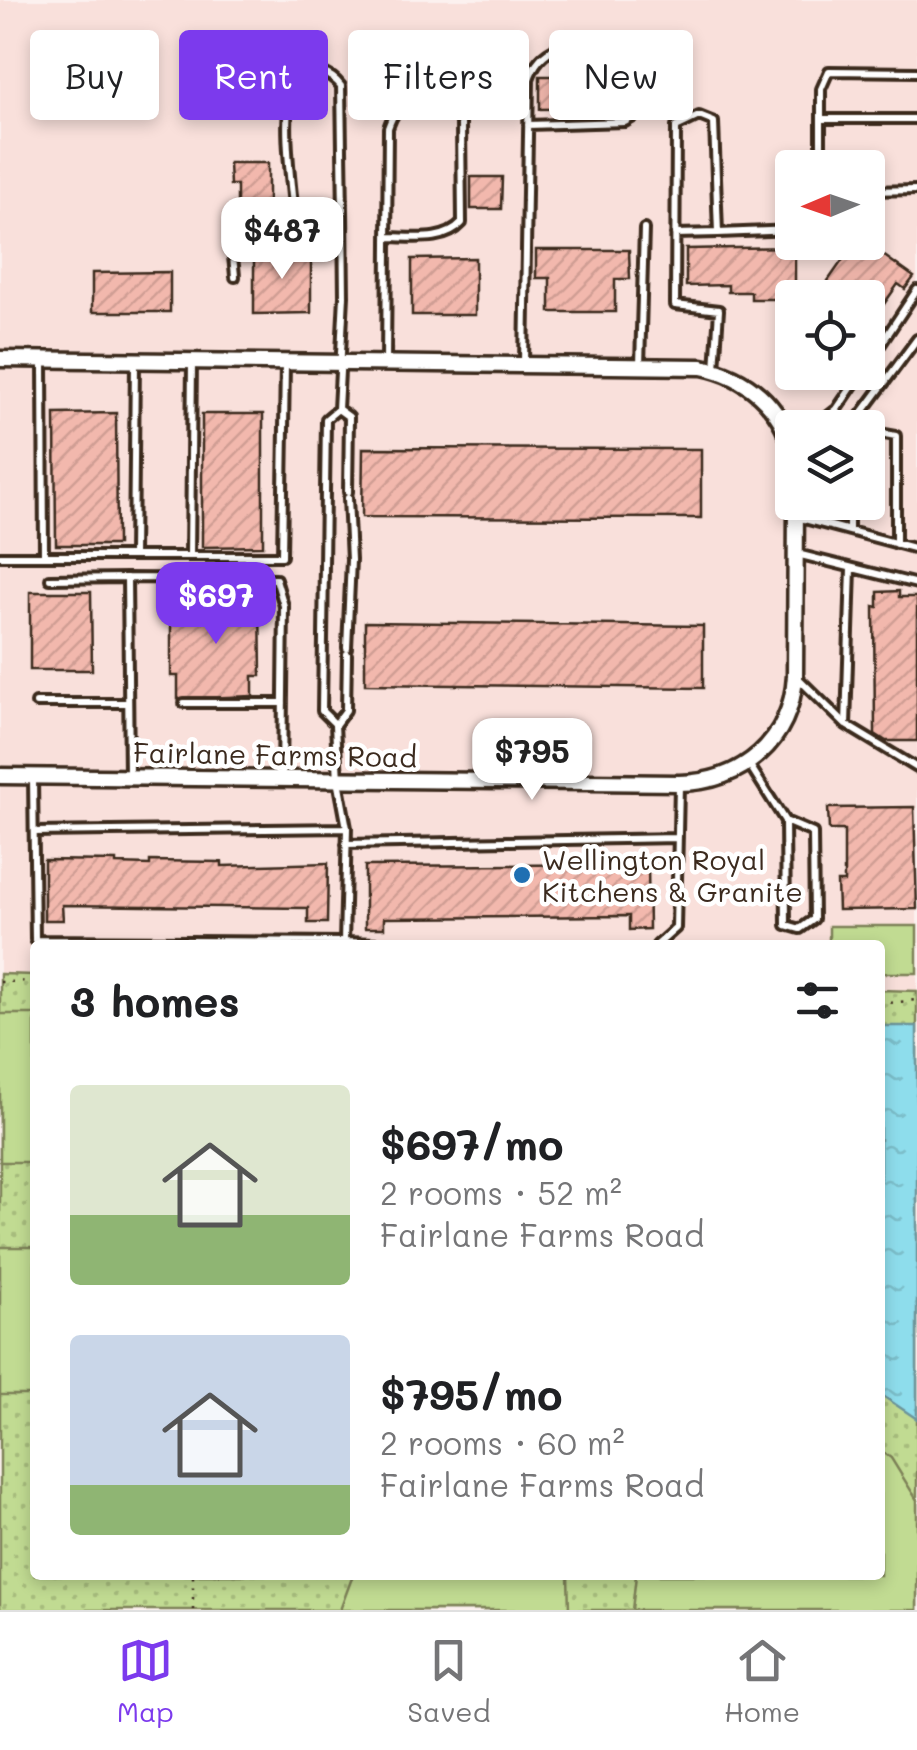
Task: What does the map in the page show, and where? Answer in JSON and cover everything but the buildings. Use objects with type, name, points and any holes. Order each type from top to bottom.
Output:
[{"type":"street","points":[[0,359],[524,364],[715,370],[739,379],[775,412]]},
{"type":"street","name":"Fairlane Farms Road","points":[[0,776],[679,783],[714,780],[749,764],[768,747],[783,726],[792,701],[796,676],[796,520]]},
{"type":"lane","points":[[524,364],[528,125],[529,79],[534,65],[560,44],[603,41],[629,63],[635,83],[636,116],[625,122],[528,125]]},
{"type":"lane","points":[[294,218],[287,98],[300,72],[320,71],[332,75],[341,86],[344,296],[338,410],[326,420],[322,568],[322,711],[336,725]]},
{"type":"lane","points":[[820,150],[821,88],[829,71],[917,72]]},
{"type":"lane","points":[[386,363],[387,237],[388,128],[394,110],[408,100],[447,101],[461,123],[462,223],[455,231],[433,237],[387,237]]},
{"type":"lane","points":[[715,370],[719,310],[674,305],[676,128],[698,116],[714,122],[718,233]]},
{"type":"lane","points":[[821,119],[917,119]]},
{"type":"lane","points":[[885,191],[917,190]]},
{"type":"lane","points":[[235,277],[232,236],[239,223],[343,212]]},
{"type":"lane","points":[[640,366],[644,229]]},
{"type":"lane","points":[[675,234],[775,231]]},
{"type":"lane","points":[[885,338],[917,290]]},
{"type":"lane","points":[[864,410],[917,339]]},
{"type":"lane","points":[[43,360],[44,556]]},
{"type":"lane","points":[[132,556],[135,360]]},
{"type":"lane","points":[[190,556],[192,361]]},
{"type":"lane","points":[[0,556],[282,556],[284,362]]},
{"type":"lane","points":[[338,410],[349,417],[351,560],[346,710],[336,725],[338,780],[347,828],[344,940]]},
{"type":"lane","points":[[885,434],[896,436],[896,544]]},
{"type":"lane","points":[[821,520],[917,549]]},
{"type":"lane","points":[[849,520],[849,531]]},
{"type":"lane","points":[[796,554],[917,584]]},
{"type":"lane","points":[[846,725],[851,568]]},
{"type":"lane","points":[[50,578],[276,579],[284,606],[282,779]]},
{"type":"lane","points":[[127,578],[129,778]]},
{"type":"lane","points":[[796,676],[846,725],[917,768]]},
{"type":"lane","points":[[36,703],[128,703]]},
{"type":"lane","points":[[184,703],[283,703]]},
{"type":"lane","points":[[749,764],[785,822],[786,925],[800,929],[814,920],[813,833],[785,822]]},
{"type":"lane","points":[[33,776],[35,940]]},
{"type":"lane","points":[[663,940],[676,928],[679,783]]},
{"type":"lane","points":[[34,832],[347,828]]},
{"type":"lane","points":[[346,844],[678,838]]},
{"type":"path","points":[[0,982],[30,981]]},
{"type":"path","points":[[885,1003],[917,1000]]},
{"type":"path","points":[[193,1580],[193,1610]]},
{"type":"shaded area","points":[[0,0],[917,0],[917,991],[885,990],[885,940],[30,940],[30,975],[0,974]]},
{"type":"green space","points":[[829,926],[917,926],[917,973],[885,973],[885,940],[829,940]]},
{"type":"green space","points":[[0,974],[30,975],[30,1580],[885,1580],[885,990],[917,991],[917,1610],[0,1610]]},
{"type":"green space","points":[[0,1014],[30,1014],[30,1162],[0,1162]]},
{"type":"green space","points":[[0,1247],[30,1247],[30,1395],[0,1395]]},
{"type":"green space","points":[[885,1454],[917,1500],[917,1610],[632,1610],[635,1580],[885,1580]]},
{"type":"green space","points":[[351,1580],[568,1580],[569,1610],[340,1610]]},
{"type":"water","points":[[885,1026],[917,1026],[917,1419],[885,1397]]},
{"type":"place","name":"Wellington Royal Kitchens & Granite","points":[[522,875]]}]
